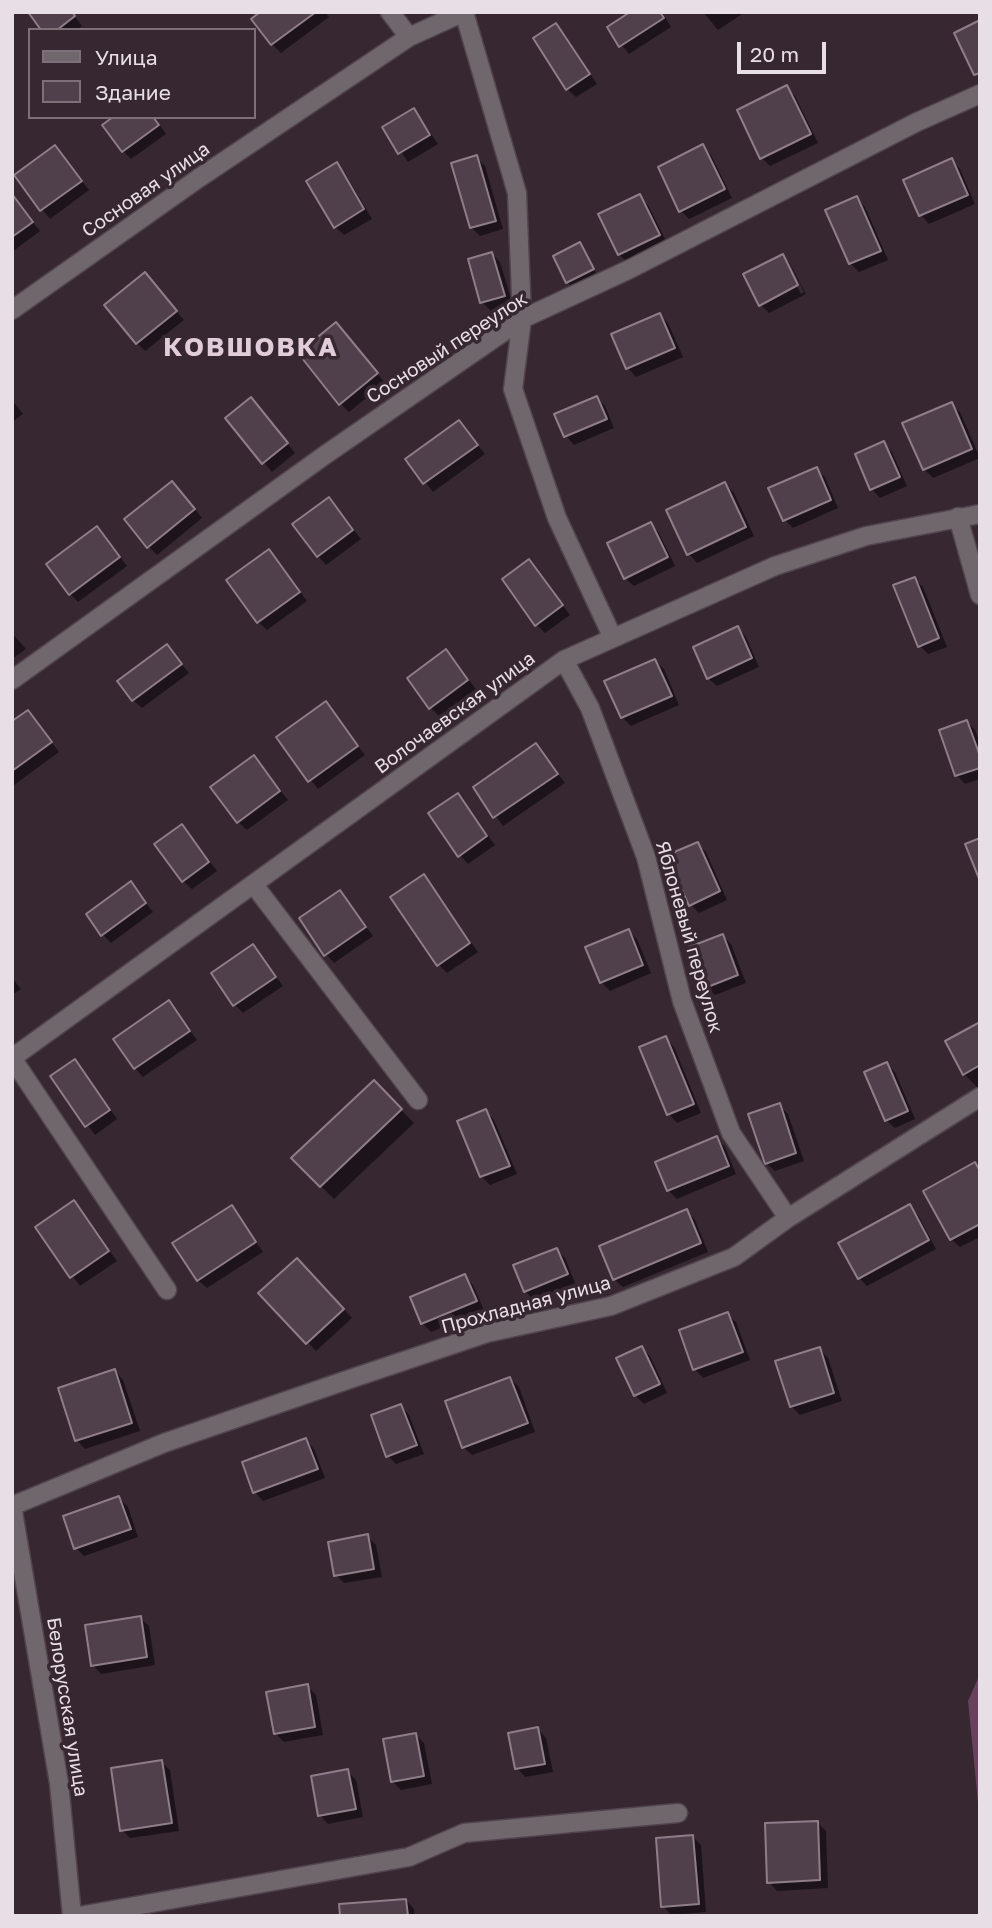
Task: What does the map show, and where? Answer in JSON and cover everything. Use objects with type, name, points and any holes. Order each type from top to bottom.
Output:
[{"type":"street","points":[[390,12],[409,37]]},
{"type":"street","points":[[464,12],[517,192],[522,319],[513,389],[556,518],[612,636]]},
{"type":"street","name":"Сосновая улица","points":[[12,310],[199,178],[409,37],[464,12]]},
{"type":"street","name":"Сосновый переулок","points":[[12,680],[325,454],[522,319],[630,270],[917,122],[980,94]]},
{"type":"street","name":"Волочаевская улица","points":[[12,1058],[564,660],[612,636],[775,566],[866,536],[980,514]]},
{"type":"street","points":[[958,517],[980,595]]},
{"type":"street","name":"Яблоневый переулок","points":[[564,660],[590,708],[646,857],[682,1001],[732,1133],[788,1218]]},
{"type":"street","points":[[254,885],[418,1100]]},
{"type":"street","points":[[12,1058],[167,1290]]},
{"type":"street","name":"Прохладная улица","points":[[12,1506],[164,1443],[474,1337],[611,1306],[734,1257],[788,1218],[980,1097]]},
{"type":"street","name":"Белорусская улица","points":[[12,1506],[59,1783],[72,1916]]},
{"type":"street","points":[[79,1916],[409,1857],[464,1833],[678,1813]]},
{"type":"shaded area","points":[[980,1674],[980,1823],[968,1701]]},
{"type":"building","points":[[28,12],[72,12],[75,16],[60,28],[40,28]]},
{"type":"building","points":[[260,12],[316,12],[271,45],[251,19]]},
{"type":"building","points":[[630,12],[660,12],[664,18],[619,47],[607,27]]},
{"type":"building","points":[[980,20],[980,73],[974,75],[954,33]]},
{"type":"building","points":[[556,23],[590,74],[566,90],[533,38]]},
{"type":"building","points":[[787,85],[811,134],[760,159],[737,110]]},
{"type":"building","points":[[414,108],[430,135],[398,154],[382,127]]},
{"type":"building","points":[[110,119],[154,119],[159,125],[122,152],[102,125]]},
{"type":"building","points":[[703,144],[725,189],[679,212],[658,167]]},
{"type":"building","points":[[55,145],[82,181],[40,211],[14,175]]},
{"type":"building","points":[[477,155],[496,221],[470,228],[451,163]]},
{"type":"building","points":[[952,158],[968,195],[919,216],[903,180]]},
{"type":"building","points":[[337,162],[364,209],[334,228],[306,181]]},
{"type":"building","points":[[12,194],[33,222],[12,237]]},
{"type":"building","points":[[640,194],[660,235],[618,255],[598,214]]},
{"type":"building","points":[[857,196],[881,251],[849,264],[825,210]]},
{"type":"building","points":[[580,242],[594,269],[566,283],[553,256]]},
{"type":"building","points":[[492,252],[505,296],[480,303],[468,259]]},
{"type":"building","points":[[783,254],[798,285],[759,306],[743,274]]},
{"type":"building","points":[[145,272],[177,311],[136,344],[104,305]]},
{"type":"building","points":[[660,313],[675,348],[626,369],[611,334]]},
{"type":"building","points":[[336,322],[378,373],[339,405],[298,353]]},
{"type":"building","points":[[597,396],[607,419],[564,437],[554,414]]},
{"type":"building","points":[[251,397],[288,443],[262,464],[225,418]]},
{"type":"building","points":[[952,402],[972,449],[923,470],[902,423]]},
{"type":"building","points":[[459,420],[478,445],[423,484],[405,459]]},
{"type":"building","points":[[884,441],[900,477],[870,490],[855,454]]},
{"type":"building","points":[[817,467],[831,500],[783,521],[768,488]]},
{"type":"building","points":[[172,481],[195,509],[147,548],[124,519]]},
{"type":"building","points":[[725,482],[746,527],[687,555],[666,510]]},
{"type":"building","points":[[329,497],[353,530],[317,557],[292,524]]},
{"type":"building","points":[[651,522],[668,557],[624,579],[607,543]]},
{"type":"building","points":[[97,526],[120,557],[69,595],[46,564]]},
{"type":"building","points":[[269,549],[300,592],[257,623],[226,580]]},
{"type":"building","points":[[529,559],[563,605],[535,626],[502,579]]},
{"type":"building","points":[[915,577],[939,638],[918,647],[893,585]]},
{"type":"building","points":[[738,626],[752,658],[707,679],[693,647]]},
{"type":"building","points":[[167,644],[182,664],[132,701],[117,681]]},
{"type":"building","points":[[446,649],[468,680],[429,709],[407,678]]},
{"type":"building","points":[[655,659],[672,696],[621,718],[604,681]]},
{"type":"building","points":[[326,701],[358,746],[308,782],[276,737]]},
{"type":"building","points":[[28,710],[52,742],[12,771],[12,721]]},
{"type":"building","points":[[967,720],[980,756],[980,768],[955,776],[939,730]]},
{"type":"building","points":[[536,743],[558,774],[493,818],[473,787]]},
{"type":"building","points":[[254,755],[280,791],[237,823],[210,787]]},
{"type":"building","points":[[458,793],[487,836],[458,857],[428,813]]},
{"type":"building","points":[[182,824],[209,862],[182,882],[154,844]]},
{"type":"building","points":[[980,838],[980,881],[965,844]]},
{"type":"building","points":[[698,842],[720,891],[689,906],[667,855]]},
{"type":"building","points":[[424,874],[470,943],[437,966],[390,897]]},
{"type":"building","points":[[131,881],[146,903],[101,936],[86,914]]},
{"type":"building","points":[[340,890],[366,927],[324,956],[299,918]]},
{"type":"building","points":[[629,929],[643,965],[600,983],[585,947]]},
{"type":"building","points":[[723,934],[738,975],[705,988],[689,947]]},
{"type":"building","points":[[253,944],[276,977],[233,1006],[211,973]]},
{"type":"building","points":[[169,1000],[190,1031],[134,1069],[113,1039]]},
{"type":"building","points":[[980,1022],[980,1065],[963,1075],[945,1041]]},
{"type":"building","points":[[666,1036],[694,1104],[667,1115],[639,1047]]},
{"type":"building","points":[[75,1059],[110,1110],[85,1127],[50,1076]]},
{"type":"building","points":[[887,1062],[908,1111],[885,1121],[864,1072]]},
{"type":"building","points":[[374,1080],[402,1109],[320,1187],[291,1158]]},
{"type":"building","points":[[780,1103],[796,1153],[765,1164],[748,1114]]},
{"type":"building","points":[[486,1109],[510,1166],[480,1177],[457,1121]]},
{"type":"building","points":[[717,1136],[729,1166],[667,1191],[655,1162]]},
{"type":"building","points":[[975,1162],[980,1171],[980,1224],[950,1240],[923,1191]]},
{"type":"building","points":[[74,1200],[109,1251],[70,1278],[35,1227]]},
{"type":"building","points":[[910,1204],[929,1240],[858,1279],[838,1243]]},
{"type":"building","points":[[232,1205],[256,1242],[197,1281],[172,1243]]},
{"type":"building","points":[[687,1209],[701,1243],[613,1280],[599,1246]]},
{"type":"building","points":[[557,1248],[568,1274],[524,1292],[513,1265]]},
{"type":"building","points":[[297,1258],[344,1309],[306,1344],[258,1293]]},
{"type":"building","points":[[465,1274],[477,1301],[421,1324],[410,1297]]},
{"type":"building","points":[[728,1312],[743,1352],[693,1370],[679,1330]]},
{"type":"building","points":[[642,1346],[660,1384],[634,1396],[616,1358]]},
{"type":"building","points":[[820,1347],[834,1393],[790,1407],[775,1361]]},
{"type":"building","points":[[115,1369],[132,1423],[75,1441],[58,1388]]},
{"type":"building","points":[[510,1377],[528,1423],[462,1448],[445,1401]]},
{"type":"building","points":[[401,1404],[417,1445],[386,1457],[371,1415]]},
{"type":"building","points":[[306,1438],[318,1469],[253,1493],[242,1462]]},
{"type":"building","points":[[119,1496],[131,1529],[74,1549],[63,1516]]},
{"type":"building","points":[[368,1534],[374,1569],[334,1576],[328,1542]]},
{"type":"building","points":[[141,1616],[147,1657],[91,1666],[85,1625]]},
{"type":"building","points":[[308,1684],[315,1727],[274,1734],[266,1692]]},
{"type":"building","points":[[538,1727],[545,1764],[515,1769],[508,1733]]},
{"type":"building","points":[[416,1733],[424,1776],[391,1782],[383,1739]]},
{"type":"building","points":[[162,1760],[172,1823],[120,1831],[111,1768]]},
{"type":"building","points":[[348,1769],[356,1809],[318,1816],[311,1776]]},
{"type":"building","points":[[818,1821],[820,1880],[767,1883],[765,1823]]},
{"type":"building","points":[[693,1835],[699,1904],[661,1907],[656,1838]]},
{"type":"building","points":[[406,1899],[408,1916],[340,1916],[339,1904]]},
{"type":"district","name":"КОВШОВКА","points":[[251,348]]}]
